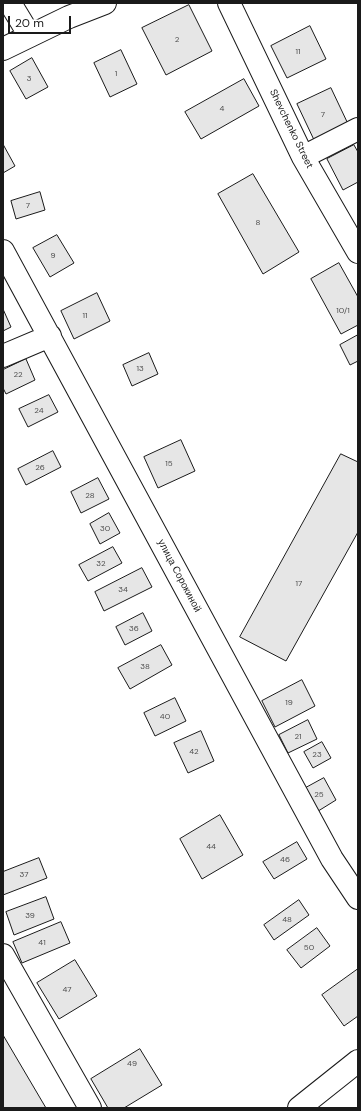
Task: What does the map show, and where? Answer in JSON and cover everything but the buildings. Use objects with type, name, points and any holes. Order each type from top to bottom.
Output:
[{"type":"street","points":[[10,3],[30,36]]},
{"type":"street","points":[[3,49],[69,17],[106,3]]},
{"type":"street","name":"Shevchenko Street","points":[[230,3],[304,157],[358,252]]},
{"type":"street","points":[[304,157],[358,129]]},
{"type":"street","name":"улица Сорокиной","points":[[3,251],[328,852],[358,898]]},
{"type":"street","points":[[3,356],[50,336]]},
{"type":"street","points":[[3,955],[90,1108]]},
{"type":"street","points":[[299,1108],[358,1061]]}]
